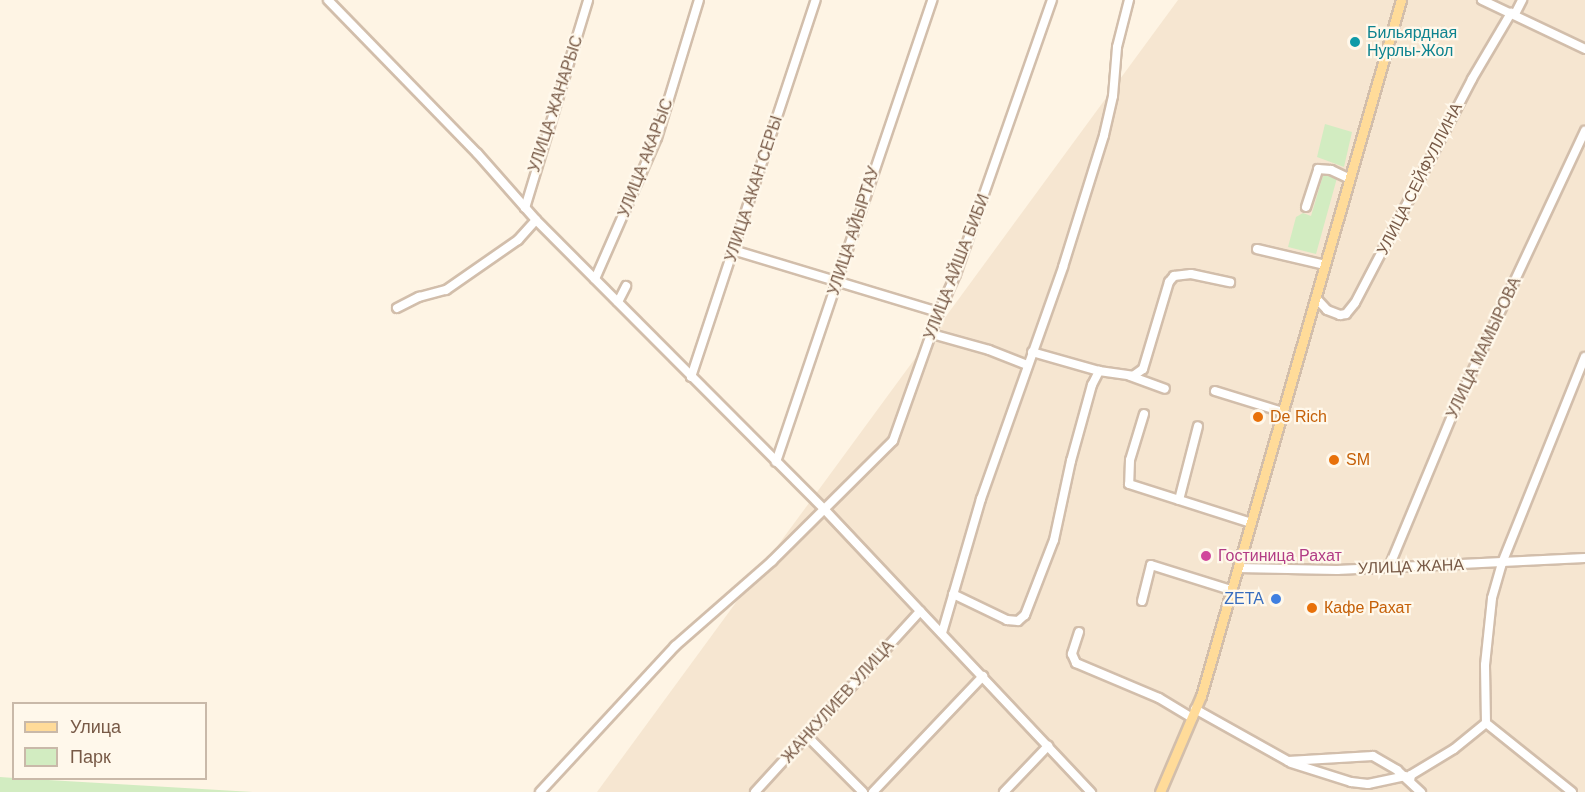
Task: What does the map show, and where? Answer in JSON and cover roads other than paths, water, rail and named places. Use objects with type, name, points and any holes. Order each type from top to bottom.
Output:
[{"type":"main road","points":[[1160,792],[1193,713],[1238,568],[1401,0]]},
{"type":"street","points":[[328,0],[477,153],[536,220],[825,510],[1091,792]]},
{"type":"street","name":"УЛИЦА ЖАНАРЫС","points":[[525,208],[588,0]]},
{"type":"street","name":"УЛИЦА АКАРЫС","points":[[595,279],[657,138],[699,0]]},
{"type":"street","name":"УЛИЦА АКАН СЕРЫ","points":[[691,377],[816,0]]},
{"type":"street","name":"УЛИЦА АЙЫРТАУ","points":[[776,462],[932,0]]},
{"type":"street","name":"УЛИЦА АЙША БИБИ","points":[[540,792],[675,646],[772,561],[893,441],[939,312],[960,263],[1052,0]]},
{"type":"street","points":[[942,633],[984,488],[1064,267],[1104,135],[1113,96],[1117,47],[1129,0]]},
{"type":"street","points":[[1482,0],[1585,49]]},
{"type":"street","points":[[1513,13],[1521,0]]},
{"type":"street","name":"УЛИЦА СЕЙФУЛЛИНА","points":[[1316,298],[1327,310],[1340,315],[1346,314],[1354,303],[1472,79],[1513,13]]},
{"type":"street","name":"УЛИЦА МАМЫРОВА","points":[[1389,567],[1456,406],[1585,131]]},
{"type":"street","points":[[1306,207],[1318,169],[1331,170],[1350,179]]},
{"type":"street","points":[[397,308],[419,297],[446,290],[518,240],[536,220]]},
{"type":"street","points":[[1257,249],[1325,266]]},
{"type":"street","points":[[733,250],[939,312]]},
{"type":"street","points":[[1130,376],[1143,369],[1169,282],[1174,276],[1191,274],[1230,282]]},
{"type":"street","points":[[618,302],[626,286]]},
{"type":"street","points":[[932,334],[989,350],[1027,365]]},
{"type":"street","points":[[1032,352],[1098,371],[1130,376],[1165,389]]},
{"type":"street","points":[[1486,723],[1487,642],[1492,598],[1502,563],[1585,357]]},
{"type":"street","points":[[953,594],[1007,620],[1018,621],[1024,615],[1054,540],[1071,461],[1098,371]]},
{"type":"street","points":[[1215,391],[1283,412]]},
{"type":"street","points":[[1144,414],[1130,460],[1129,484],[1251,523]]},
{"type":"street","points":[[1179,500],[1198,426]]},
{"type":"street","name":"УЛИЦА ЖАНА","points":[[1238,568],[1337,570],[1585,558]]},
{"type":"street","points":[[1142,600],[1151,565],[1231,590]]},
{"type":"street","name":"ЖАНКУЛИЕВ УЛИЦА","points":[[755,792],[920,611]]},
{"type":"street","points":[[1079,632],[1072,654],[1076,663],[1193,713],[1296,766],[1352,782],[1368,784],[1408,779],[1454,749],[1486,723]]},
{"type":"street","points":[[873,792],[983,676]]},
{"type":"street","points":[[1486,723],[1572,792]]},
{"type":"street","points":[[807,735],[863,792]]},
{"type":"street","points":[[1004,792],[1048,746]]},
{"type":"street","points":[[1288,761],[1373,756],[1408,779],[1421,792]]},
{"type":"place","name":"Бильярдная Нурлы-Жол","points":[[1355,42]]},
{"type":"place","name":"De Rich","points":[[1258,417]]},
{"type":"place","name":"SM","points":[[1334,460]]},
{"type":"place","name":"Гостиница Рахат","points":[[1206,556]]},
{"type":"place","name":"ZETA","points":[[1276,599]]},
{"type":"place","name":"Кафе Рахат","points":[[1312,608]]}]
